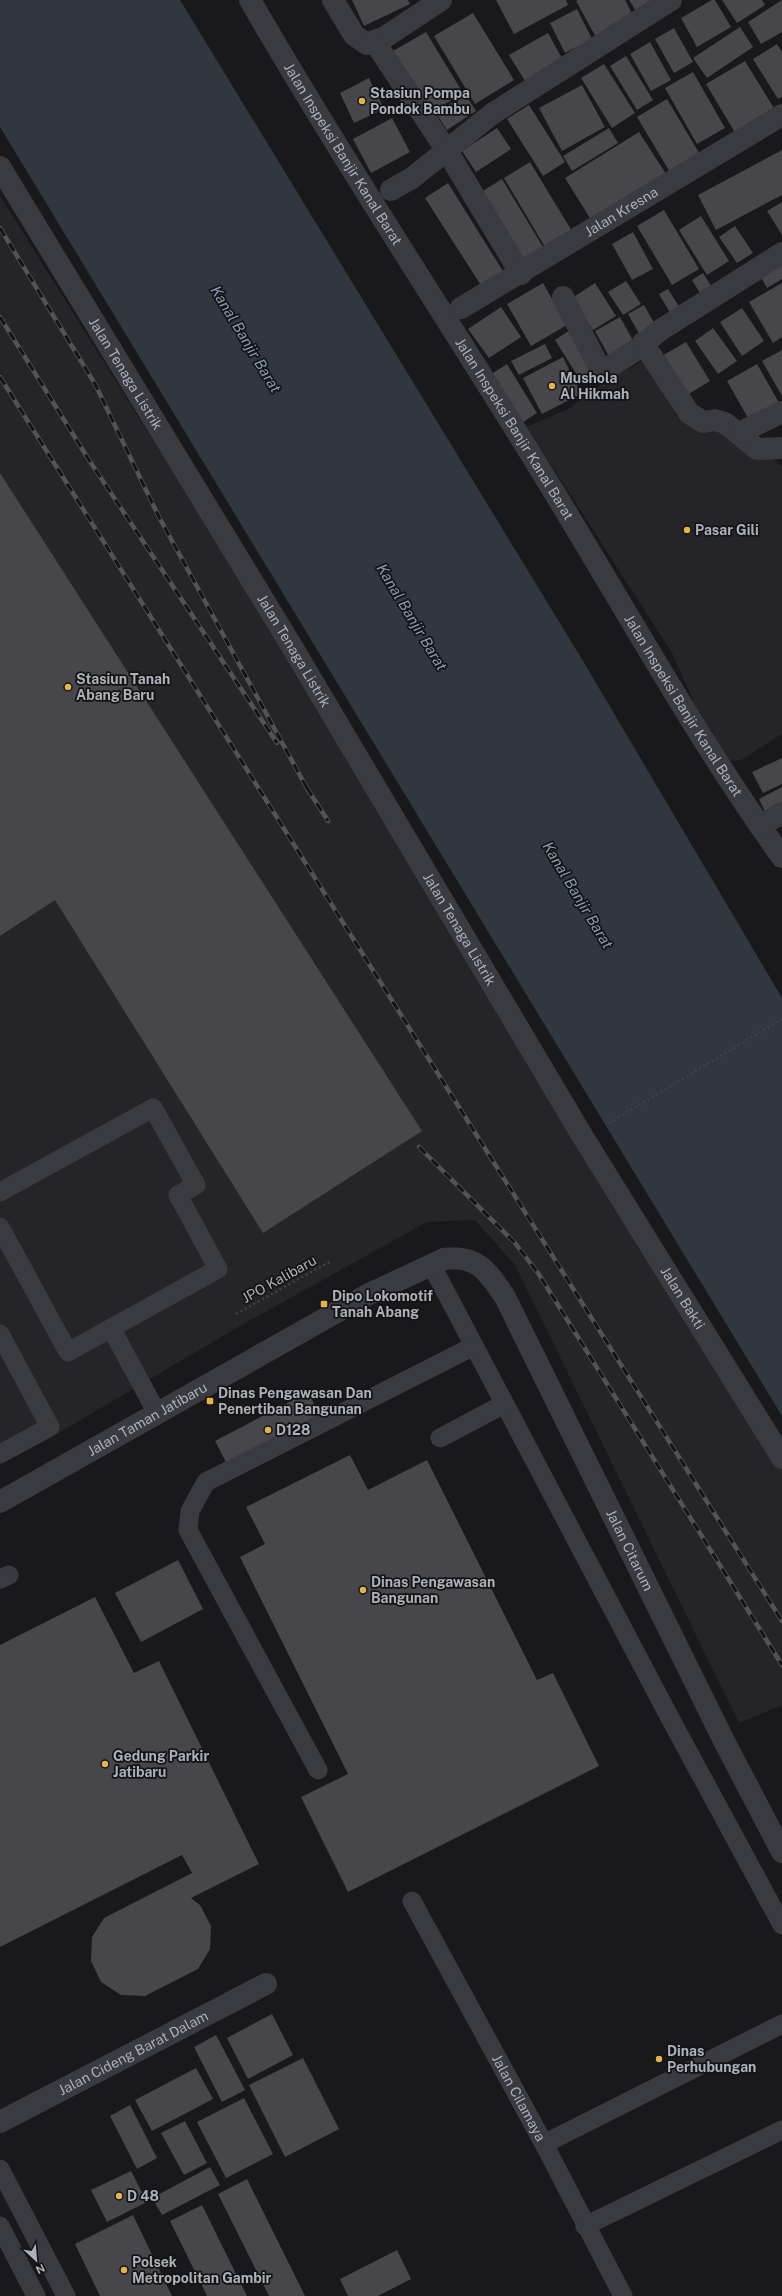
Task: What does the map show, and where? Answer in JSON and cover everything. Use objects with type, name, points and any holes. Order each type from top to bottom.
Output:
[{"type":"street","name":"Jalan Inspeksi Banjir Kanal Barat","points":[[250,0],[305,94],[447,317],[720,767],[782,857]]},
{"type":"street","points":[[333,0],[354,35],[367,44],[384,37],[441,0]]},
{"type":"street","points":[[391,190],[412,178],[492,114],[671,0]]},
{"type":"street","points":[[374,41],[447,151],[521,274]]},
{"type":"street","name":"Jalan Kresna","points":[[461,308],[521,274],[782,115]]},
{"type":"street","name":"Jalan Tenaga Listrik","points":[[0,167],[291,645],[584,1137]]},
{"type":"street","points":[[563,297],[599,367],[608,368],[643,343],[782,253]]},
{"type":"street","points":[[643,343],[689,413],[704,422],[721,421],[757,449],[782,448]]},
{"type":"street","points":[[738,433],[782,412]]},
{"type":"street","points":[[760,826],[782,814]]},
{"type":"street","name":"Jalan Bakti","points":[[584,1137],[782,1458]]},
{"type":"street","name":"Jalan Taman Jatibaru","points":[[0,1502],[367,1295],[431,1264],[456,1257],[467,1259]]},
{"type":"street","name":"Jalan Citarum","points":[[467,1259],[481,1266],[505,1298],[723,1739],[782,1852]]},
{"type":"street","name":"Jalan Cideng Barat Dalam","points":[[0,2122],[266,1984]]},
{"type":"lane","points":[[0,1192],[153,1108],[196,1185],[178,1195],[218,1269],[68,1352],[0,1227]]},
{"type":"lane","points":[[431,1264],[670,1718],[782,1925]]},
{"type":"lane","points":[[111,1328],[157,1413]]},
{"type":"lane","points":[[0,1334],[50,1427],[0,1454]]},
{"type":"lane","points":[[318,1770],[188,1530],[190,1512],[206,1482],[474,1346]]},
{"type":"lane","points":[[440,1438],[504,1404]]},
{"type":"lane","name":"Jalan Cilamaya","points":[[412,1901],[544,2144],[585,2226],[623,2296]]},
{"type":"lane","points":[[544,2144],[782,2024]]},
{"type":"lane","points":[[585,2226],[782,2130]]},
{"type":"lane","points":[[0,2169],[66,2296]]},
{"type":"lane","points":[[0,2226],[36,2296]]},
{"type":"path","points":[[608,1123],[782,1019]]},
{"type":"path","name":"JPO Kalibaru","points":[[236,1314],[332,1261]]},
{"type":"shaded area","points":[[0,196],[782,1445],[782,1708],[780,1706],[739,1723],[515,1265],[475,1220],[427,1222],[240,1326],[62,1431],[0,1464]]},
{"type":"shaded area","name":"Pasar Gili","points":[[649,358],[676,415],[747,440],[782,466],[782,734],[741,760],[727,762],[706,729],[672,653],[527,427],[570,408],[607,380]]},
{"type":"water","name":"Kanal Banjir Barat","points":[[0,0],[180,0],[583,661],[782,998],[782,1416],[0,127]]},
{"type":"building","points":[[352,0],[408,0],[410,4],[364,26]]},
{"type":"building","points":[[496,0],[566,0],[568,5],[514,34]]},
{"type":"building","points":[[625,0],[635,19],[597,39],[576,1]]},
{"type":"building","points":[[629,0],[664,0],[639,16]]},
{"type":"building","points":[[712,0],[715,0],[731,27],[697,47],[681,18]]},
{"type":"building","points":[[722,0],[762,0],[765,5],[737,23]]},
{"type":"building","points":[[782,0],[782,32],[761,44],[748,22]]},
{"type":"building","points":[[577,9],[592,39],[565,53],[550,23]]},
{"type":"building","points":[[473,13],[514,80],[475,104],[434,36]]},
{"type":"building","points":[[740,27],[753,47],[707,78],[693,58]]},
{"type":"building","points":[[674,28],[693,62],[674,73],[655,39]]},
{"type":"building","points":[[426,32],[463,93],[430,113],[393,51]]},
{"type":"building","points":[[548,33],[563,60],[525,81],[509,55]]},
{"type":"building","points":[[650,42],[671,80],[651,91],[630,54]]},
{"type":"building","points":[[777,44],[782,52],[782,97],[778,99],[753,59]]},
{"type":"building","points":[[626,56],[653,100],[637,110],[610,66]]},
{"type":"building","points":[[745,61],[777,113],[737,136],[706,84]]},
{"type":"building","points":[[604,64],[635,113],[612,128],[581,78]]},
{"type":"building","points":[[693,72],[725,128],[697,144],[665,88]]},
{"type":"building","name":"Stasiun Pompa Pondok Bambu","points":[[369,78],[384,109],[354,123],[340,93]]},
{"type":"building","points":[[582,85],[605,127],[562,151],[539,108]]},
{"type":"building","points":[[465,94],[476,111],[447,130],[436,113]]},
{"type":"building","points":[[667,99],[701,156],[671,174],[637,117]]},
{"type":"building","points":[[529,105],[565,162],[543,176],[507,119]]},
{"type":"building","points":[[392,118],[410,152],[371,173],[353,139]]},
{"type":"building","points":[[497,128],[511,149],[476,172],[462,151]]},
{"type":"building","points":[[609,128],[618,143],[572,171],[563,156]]},
{"type":"building","points":[[639,132],[668,177],[593,223],[565,178]]},
{"type":"building","points":[[782,150],[782,195],[716,230],[698,195]]},
{"type":"building","points":[[530,162],[575,236],[548,252],[504,178]]},
{"type":"building","points":[[502,179],[546,252],[523,267],[478,194]]},
{"type":"building","points":[[448,183],[506,276],[484,290],[425,198]]},
{"type":"building","points":[[782,202],[782,235],[767,211]]},
{"type":"building","points":[[664,210],[699,269],[672,285],[637,226]]},
{"type":"building","points":[[701,216],[729,261],[707,275],[679,230]]},
{"type":"building","points":[[735,226],[753,253],[737,263],[719,237]]},
{"type":"building","points":[[633,232],[653,269],[632,280],[612,244]]},
{"type":"building","points":[[782,254],[782,279],[767,288],[757,270]]},
{"type":"building","points":[[703,273],[715,292],[703,298],[692,280]]},
{"type":"building","points":[[626,281],[641,304],[623,315],[608,292]]},
{"type":"building","points":[[543,283],[567,325],[531,346],[507,304]]},
{"type":"building","points":[[595,283],[616,316],[593,330],[572,298]]},
{"type":"building","points":[[782,283],[782,337],[773,343],[749,302]]},
{"type":"building","points":[[668,289],[680,308],[671,314],[659,294]]},
{"type":"building","points":[[644,305],[657,328],[641,337],[628,314]]},
{"type":"building","points":[[501,307],[521,337],[489,358],[468,329]]},
{"type":"building","points":[[742,308],[764,341],[742,356],[720,322]]},
{"type":"building","points":[[620,317],[636,346],[611,360],[595,331]]},
{"type":"building","points":[[573,328],[600,371],[582,383],[555,340]]},
{"type":"building","points":[[713,328],[737,361],[718,374],[695,341]]},
{"type":"building","points":[[686,342],[710,381],[684,397],[660,357]]},
{"type":"building","points":[[545,344],[552,358],[519,375],[511,361]]},
{"type":"building","points":[[782,350],[782,396],[762,361]]},
{"type":"building","name":"Mushola Al Hikmah","points":[[563,357],[581,394],[542,414],[523,378]]},
{"type":"building","points":[[507,364],[537,413],[520,424],[490,375]]},
{"type":"building","points":[[757,364],[782,408],[752,425],[727,381]]},
{"type":"building","name":"Stasiun Tanah Abang Baru","points":[[0,473],[422,1131],[263,1233],[55,900],[0,936]]},
{"type":"building","points":[[782,758],[782,784],[763,793],[752,772]]},
{"type":"building","points":[[782,787],[782,811],[768,818],[759,799]]},
{"type":"building","name":"D128","points":[[308,1392],[322,1419],[229,1468],[215,1441]]},
{"type":"building","points":[[350,1455],[368,1490],[427,1460],[537,1680],[553,1673],[599,1766],[348,1892],[301,1797],[348,1774],[240,1557],[265,1544],[246,1507]]},
{"type":"building","points":[[178,1560],[203,1609],[141,1642],[115,1593]]},
{"type":"building","name":"Gedung Parkir Jatibaru","points":[[95,1597],[134,1673],[159,1661],[259,1864],[191,1898],[200,1905],[211,1926],[210,1949],[198,1969],[145,1996],[121,1995],[101,1982],[91,1961],[92,1937],[104,1918],[192,1873],[182,1855],[0,1947],[0,1645]]},
{"type":"building","points":[[272,2014],[293,2055],[248,2079],[227,2038]]},
{"type":"building","points":[[216,2035],[245,2090],[222,2102],[194,2047]]},
{"type":"building","points":[[303,2058],[339,2129],[285,2157],[249,2085]]},
{"type":"building","points":[[196,2068],[213,2099],[152,2131],[135,2100]]},
{"type":"building","points":[[244,2098],[273,2154],[226,2178],[197,2122]]},
{"type":"building","points":[[130,2105],[157,2158],[137,2169],[110,2116]]},
{"type":"building","points":[[185,2121],[207,2163],[184,2175],[161,2133]]},
{"type":"building","points":[[210,2167],[220,2185],[162,2215],[152,2198]]},
{"type":"building","name":"D 48","points":[[131,2171],[147,2202],[107,2222],[91,2190]]},
{"type":"building","points":[[247,2179],[305,2296],[269,2296],[218,2194]]},
{"type":"building","points":[[202,2205],[247,2296],[207,2296],[170,2221]]},
{"type":"building","name":"Polsek Metropolitan Gambir","points":[[133,2215],[172,2296],[100,2296],[75,2244]]},
{"type":"building","points":[[397,2250],[411,2279],[378,2296],[348,2296],[340,2279]]},
{"type":"railway","points":[[0,228],[95,384],[159,517],[309,792]]},
{"type":"railway","points":[[0,317],[89,460],[277,743]]},
{"type":"railway","points":[[0,377],[782,1621]]},
{"type":"railway","points":[[307,788],[328,821]]},
{"type":"railway","points":[[419,1147],[515,1243],[538,1273],[782,1665]]},
{"type":"place","name":"Stasiun Pompa Pondok Bambu","points":[[362,101]]},
{"type":"place","name":"Mushola Al Hikmah","points":[[552,386]]},
{"type":"place","name":"Pasar Gili","points":[[687,530]]},
{"type":"place","name":"Stasiun Tanah Abang Baru","points":[[68,687]]},
{"type":"place","name":"Dipo Lokomotif Tanah Abang","points":[[324,1304]]},
{"type":"place","name":"Dinas Pengawasan Dan Penertiban Bangunan","points":[[210,1401]]},
{"type":"place","name":"D128","points":[[268,1430]]},
{"type":"place","name":"Dinas Pengawasan Bangunan","points":[[363,1590]]},
{"type":"place","name":"Gedung Parkir Jatibaru","points":[[105,1764]]},
{"type":"place","name":"Dinas Perhubungan","points":[[659,2059]]},
{"type":"place","name":"D 48","points":[[119,2196]]},
{"type":"place","name":"Polsek Metropolitan Gambir","points":[[124,2270]]}]
